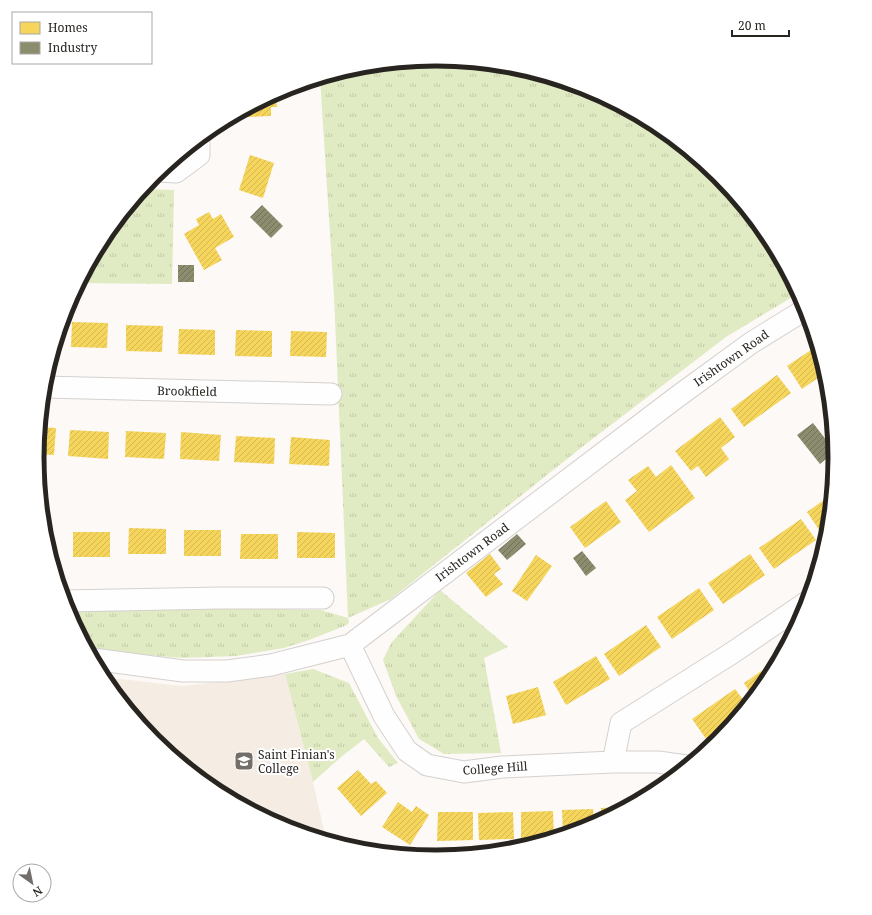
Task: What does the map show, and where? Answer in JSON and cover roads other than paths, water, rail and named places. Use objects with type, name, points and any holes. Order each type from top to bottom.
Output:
[{"type":"street","points":[[168,172],[176,172],[199,155],[198,146]]},
{"type":"street","name":"Irishtown Road","points":[[101,660],[183,671],[227,671],[271,665],[350,645],[677,397],[751,343],[800,312]]},
{"type":"street","name":"Brookfield","points":[[51,387],[331,394]]},
{"type":"street","points":[[71,601],[323,598]]},
{"type":"street","points":[[613,762],[621,723],[732,654],[798,608]]},
{"type":"street","name":"College Hill","points":[[350,645],[384,716],[407,751],[427,765],[464,772],[502,767],[613,762],[658,762],[679,765]]},
{"type":"place","name":"Saint Finian's College","points":[[244,761]]}]
